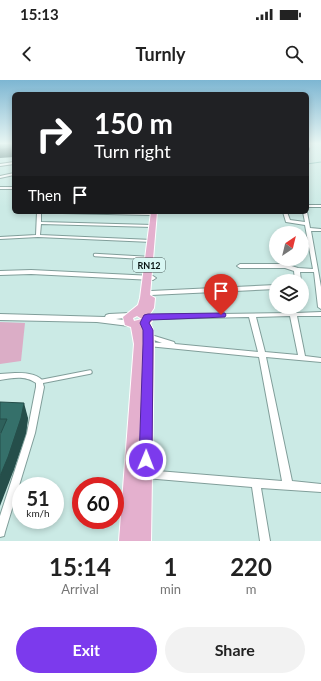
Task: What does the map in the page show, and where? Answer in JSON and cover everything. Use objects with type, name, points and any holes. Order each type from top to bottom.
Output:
[{"type":"main road","name":"RN12","points":[[142,541],[145,474],[140,325],[149,308],[151,292],[149,258],[155,214]]},
{"type":"main road","name":"RN12","points":[[128,541],[140,325],[142,306],[150,278],[155,214]]},
{"type":"street","points":[[0,177],[12,174]]},
{"type":"street","points":[[0,188],[12,188]]},
{"type":"street","points":[[309,206],[321,206]]},
{"type":"street","points":[[38,236],[39,214]]},
{"type":"street","points":[[286,214],[288,221],[307,226],[305,214]]},
{"type":"street","points":[[39,223],[153,226]]},
{"type":"street","points":[[309,227],[321,230]]},
{"type":"street","points":[[0,238],[38,236],[152,240]]},
{"type":"street","points":[[309,236],[321,307]]},
{"type":"street","points":[[240,266],[285,266],[297,270],[316,271]]},
{"type":"street","points":[[297,270],[297,274]]},
{"type":"street","points":[[0,273],[30,272],[150,278]]},
{"type":"street","points":[[151,292],[269,287]]},
{"type":"street","points":[[309,312],[321,314]]},
{"type":"street","points":[[0,317],[97,319],[140,325],[269,313]]},
{"type":"street","points":[[294,314],[302,358]]},
{"type":"street","points":[[252,315],[262,355],[288,486]]},
{"type":"street","points":[[140,325],[177,346],[321,360]]},
{"type":"street","points":[[0,378],[22,375],[35,378],[39,382],[40,387],[40,397],[32,433],[0,532]]},
{"type":"street","points":[[145,474],[321,488]]},
{"type":"street","points":[[256,483],[265,541]]},
{"type":"lane","points":[[95,255],[149,258]]},
{"type":"lane","points":[[39,382],[90,372]]},
{"type":"shaded area","points":[[0,322],[25,323],[21,361],[0,364]]},
{"type":"building","points":[[0,402],[24,403],[21,418],[0,476],[0,435],[7,419],[0,419]]},
{"type":"route","points":[[146,460],[148,330],[145,323],[147,322],[148,317],[221,315]]}]
